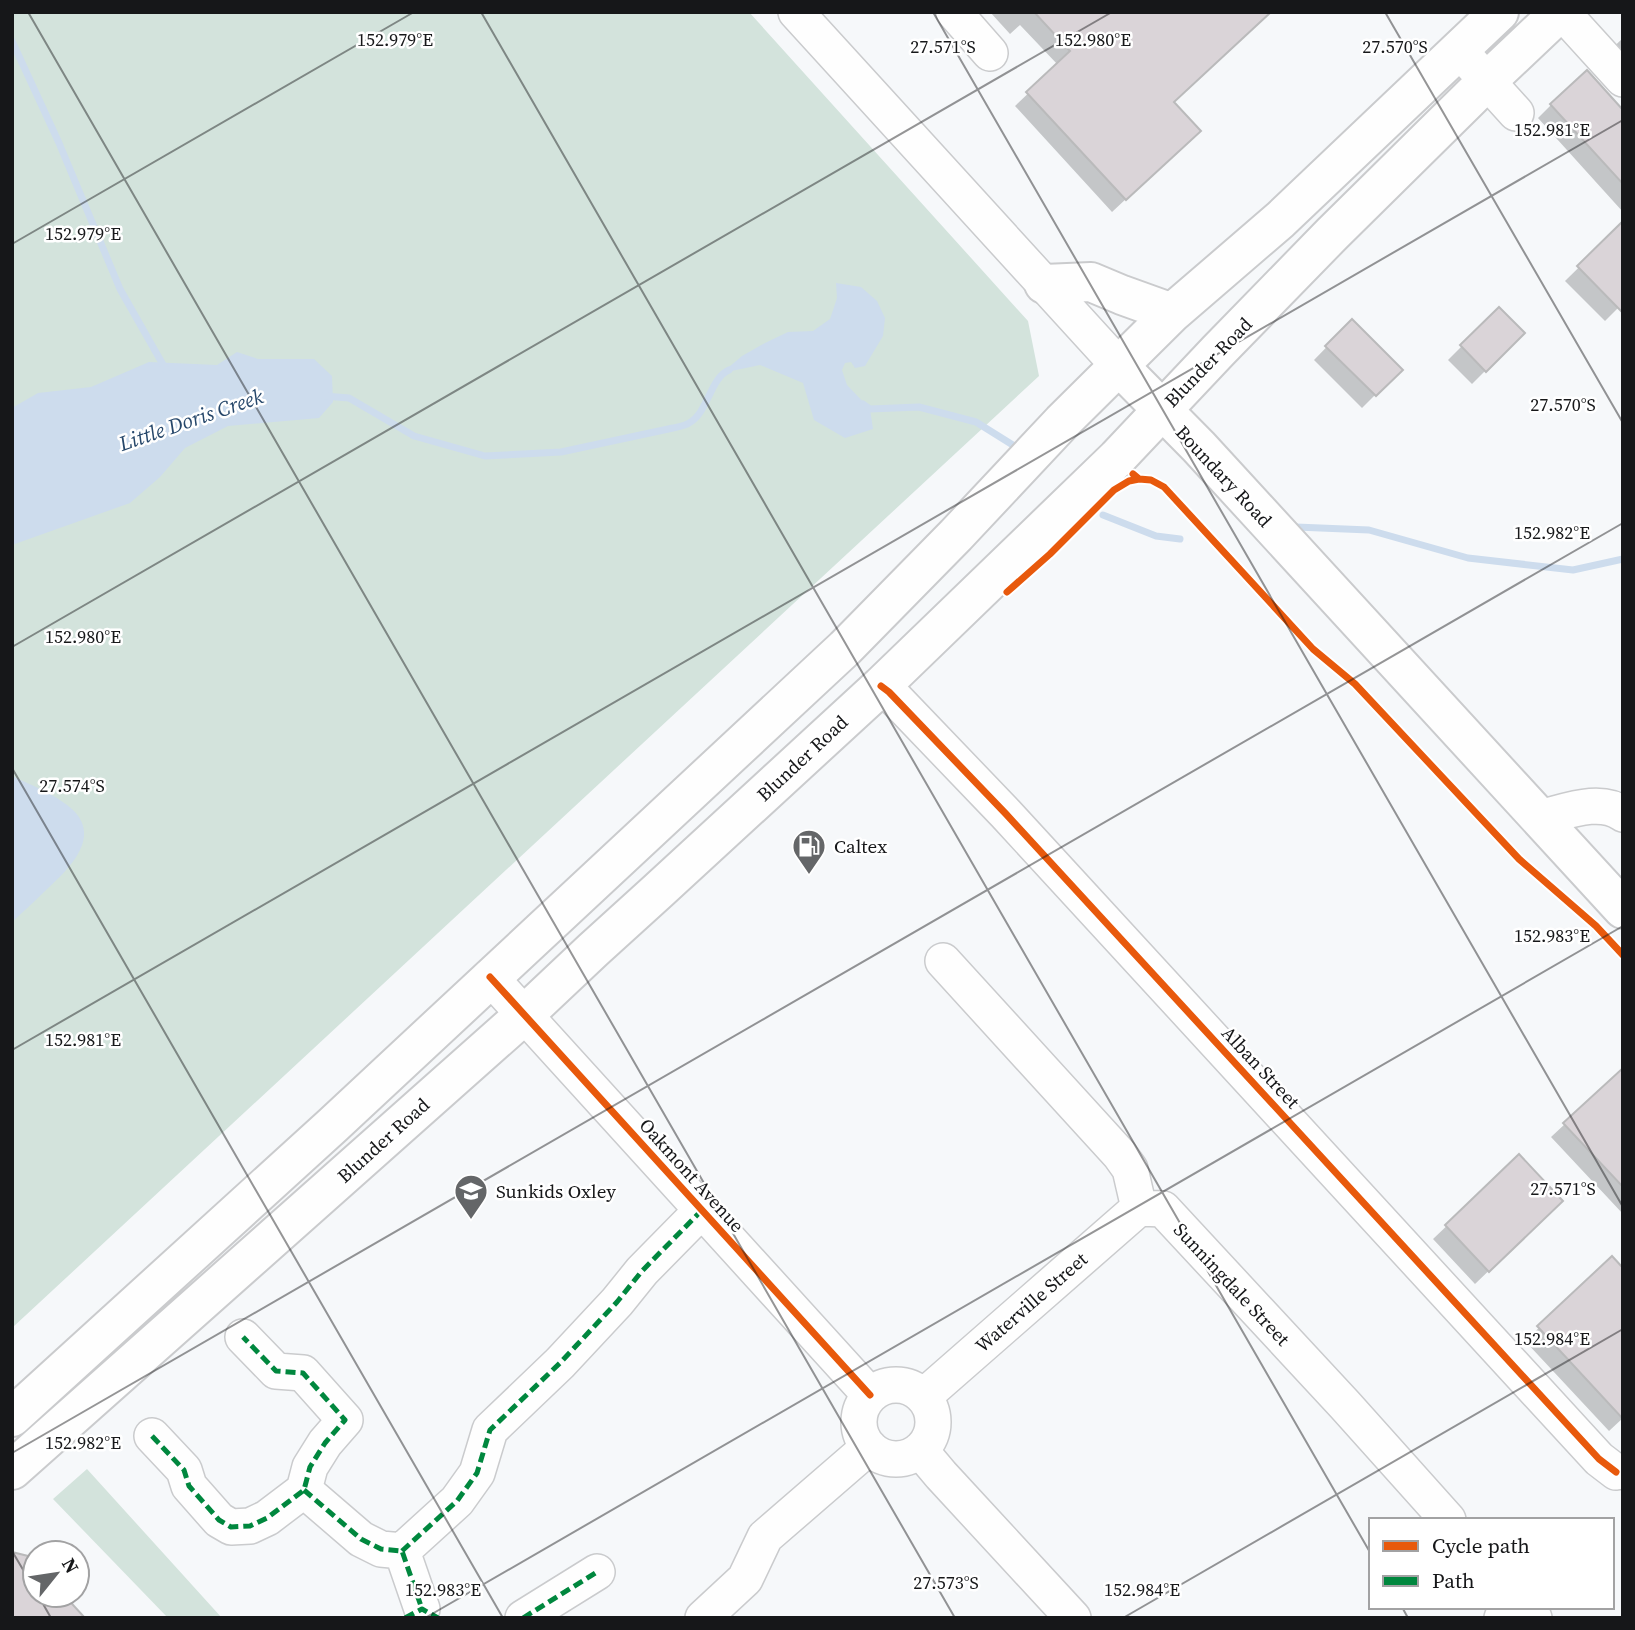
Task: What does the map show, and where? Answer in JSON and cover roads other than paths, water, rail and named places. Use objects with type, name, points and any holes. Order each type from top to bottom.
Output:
[{"type":"main road","points":[[12,1417],[334,1125],[845,648],[1062,422],[1172,313],[1280,220],[1499,12]]},
{"type":"main road","name":"Blunder Road","points":[[12,1470],[524,1015],[880,686],[1116,458],[1332,234],[1561,12]]},
{"type":"main road","points":[[1044,284],[1091,282],[1172,313]]},
{"type":"main road","name":"Boundary Road","points":[[1119,366],[1199,447],[1623,909]]},
{"type":"street","name":"Boundary Road","points":[[796,12],[1119,366]]},
{"type":"street","points":[[954,12],[990,53]]},
{"type":"street","points":[[1561,12],[1623,79]]},
{"type":"street","points":[[1459,50],[1516,113]]},
{"type":"street","name":"Alban Street","points":[[880,686],[889,692],[1006,814],[1600,1459],[1619,1471]]},
{"type":"street","points":[[1539,818],[1600,806],[1614,808],[1623,814]]},
{"type":"street","points":[[943,961],[1120,1155],[1130,1169],[1139,1208]]},
{"type":"street","name":"Oakmont Avenue","points":[[490,977],[870,1395]]},
{"type":"street","name":"Waterville Street","points":[[923,1397],[1139,1208]]},
{"type":"street","name":"Sunningdale Street","points":[[1139,1208],[1163,1209],[1446,1518]]},
{"type":"street","points":[[304,1490],[361,1539],[380,1549],[402,1551],[464,1492],[477,1473],[490,1430],[560,1363],[702,1210]]},
{"type":"street","points":[[152,1436],[184,1470],[189,1486],[219,1520],[231,1527],[250,1526],[267,1518],[304,1490],[310,1467],[325,1443],[345,1420],[303,1373],[275,1371],[243,1337]]},
{"type":"street","points":[[890,1385],[902,1385],[923,1397],[933,1418],[928,1441],[920,1450],[900,1459],[888,1458],[869,1447],[862,1438],[859,1415],[870,1395],[890,1385]]},
{"type":"street","points":[[702,1618],[745,1579],[765,1537],[869,1447]]},
{"type":"street","points":[[920,1450],[1073,1618]]},
{"type":"street","points":[[402,1551],[422,1615]]},
{"type":"street","points":[[523,1618],[597,1572]]},
{"type":"water","points":[[836,283],[861,287],[877,301],[885,318],[883,336],[865,366],[855,368],[851,362],[845,363],[842,370],[847,385],[870,409],[873,429],[845,438],[814,420],[803,383],[760,365],[722,373],[742,356],[765,343],[788,332],[813,331],[830,319],[837,298]]},
{"type":"water","points":[[237,352],[258,359],[314,359],[332,376],[333,402],[319,418],[228,426],[185,448],[160,477],[130,503],[12,545],[12,408],[38,393],[91,387],[149,362],[217,365]]},
{"type":"water","points":[[12,776],[61,800],[82,822],[84,833],[82,844],[70,865],[12,922]]},
{"type":"waterway","points":[[12,41],[59,143],[120,289],[166,370]]},
{"type":"waterway","name":"Little Doris Creek","points":[[324,396],[349,398],[414,436],[485,456],[561,452],[687,424],[701,412],[717,380],[729,370]]},
{"type":"waterway","name":"Little Doris Creek","points":[[863,404],[870,409],[919,407],[976,422],[1016,447]]},
{"type":"waterway","name":"Little Doris Creek","points":[[1103,515],[1156,536],[1180,539]]},
{"type":"waterway","name":"Little Doris Creek","points":[[1296,527],[1369,530],[1468,558],[1573,570],[1623,559]]},
{"type":"place","name":"Caltex","points":[[809,876]]},
{"type":"place","name":"Sunkids Oxley","points":[[471,1221]]}]
